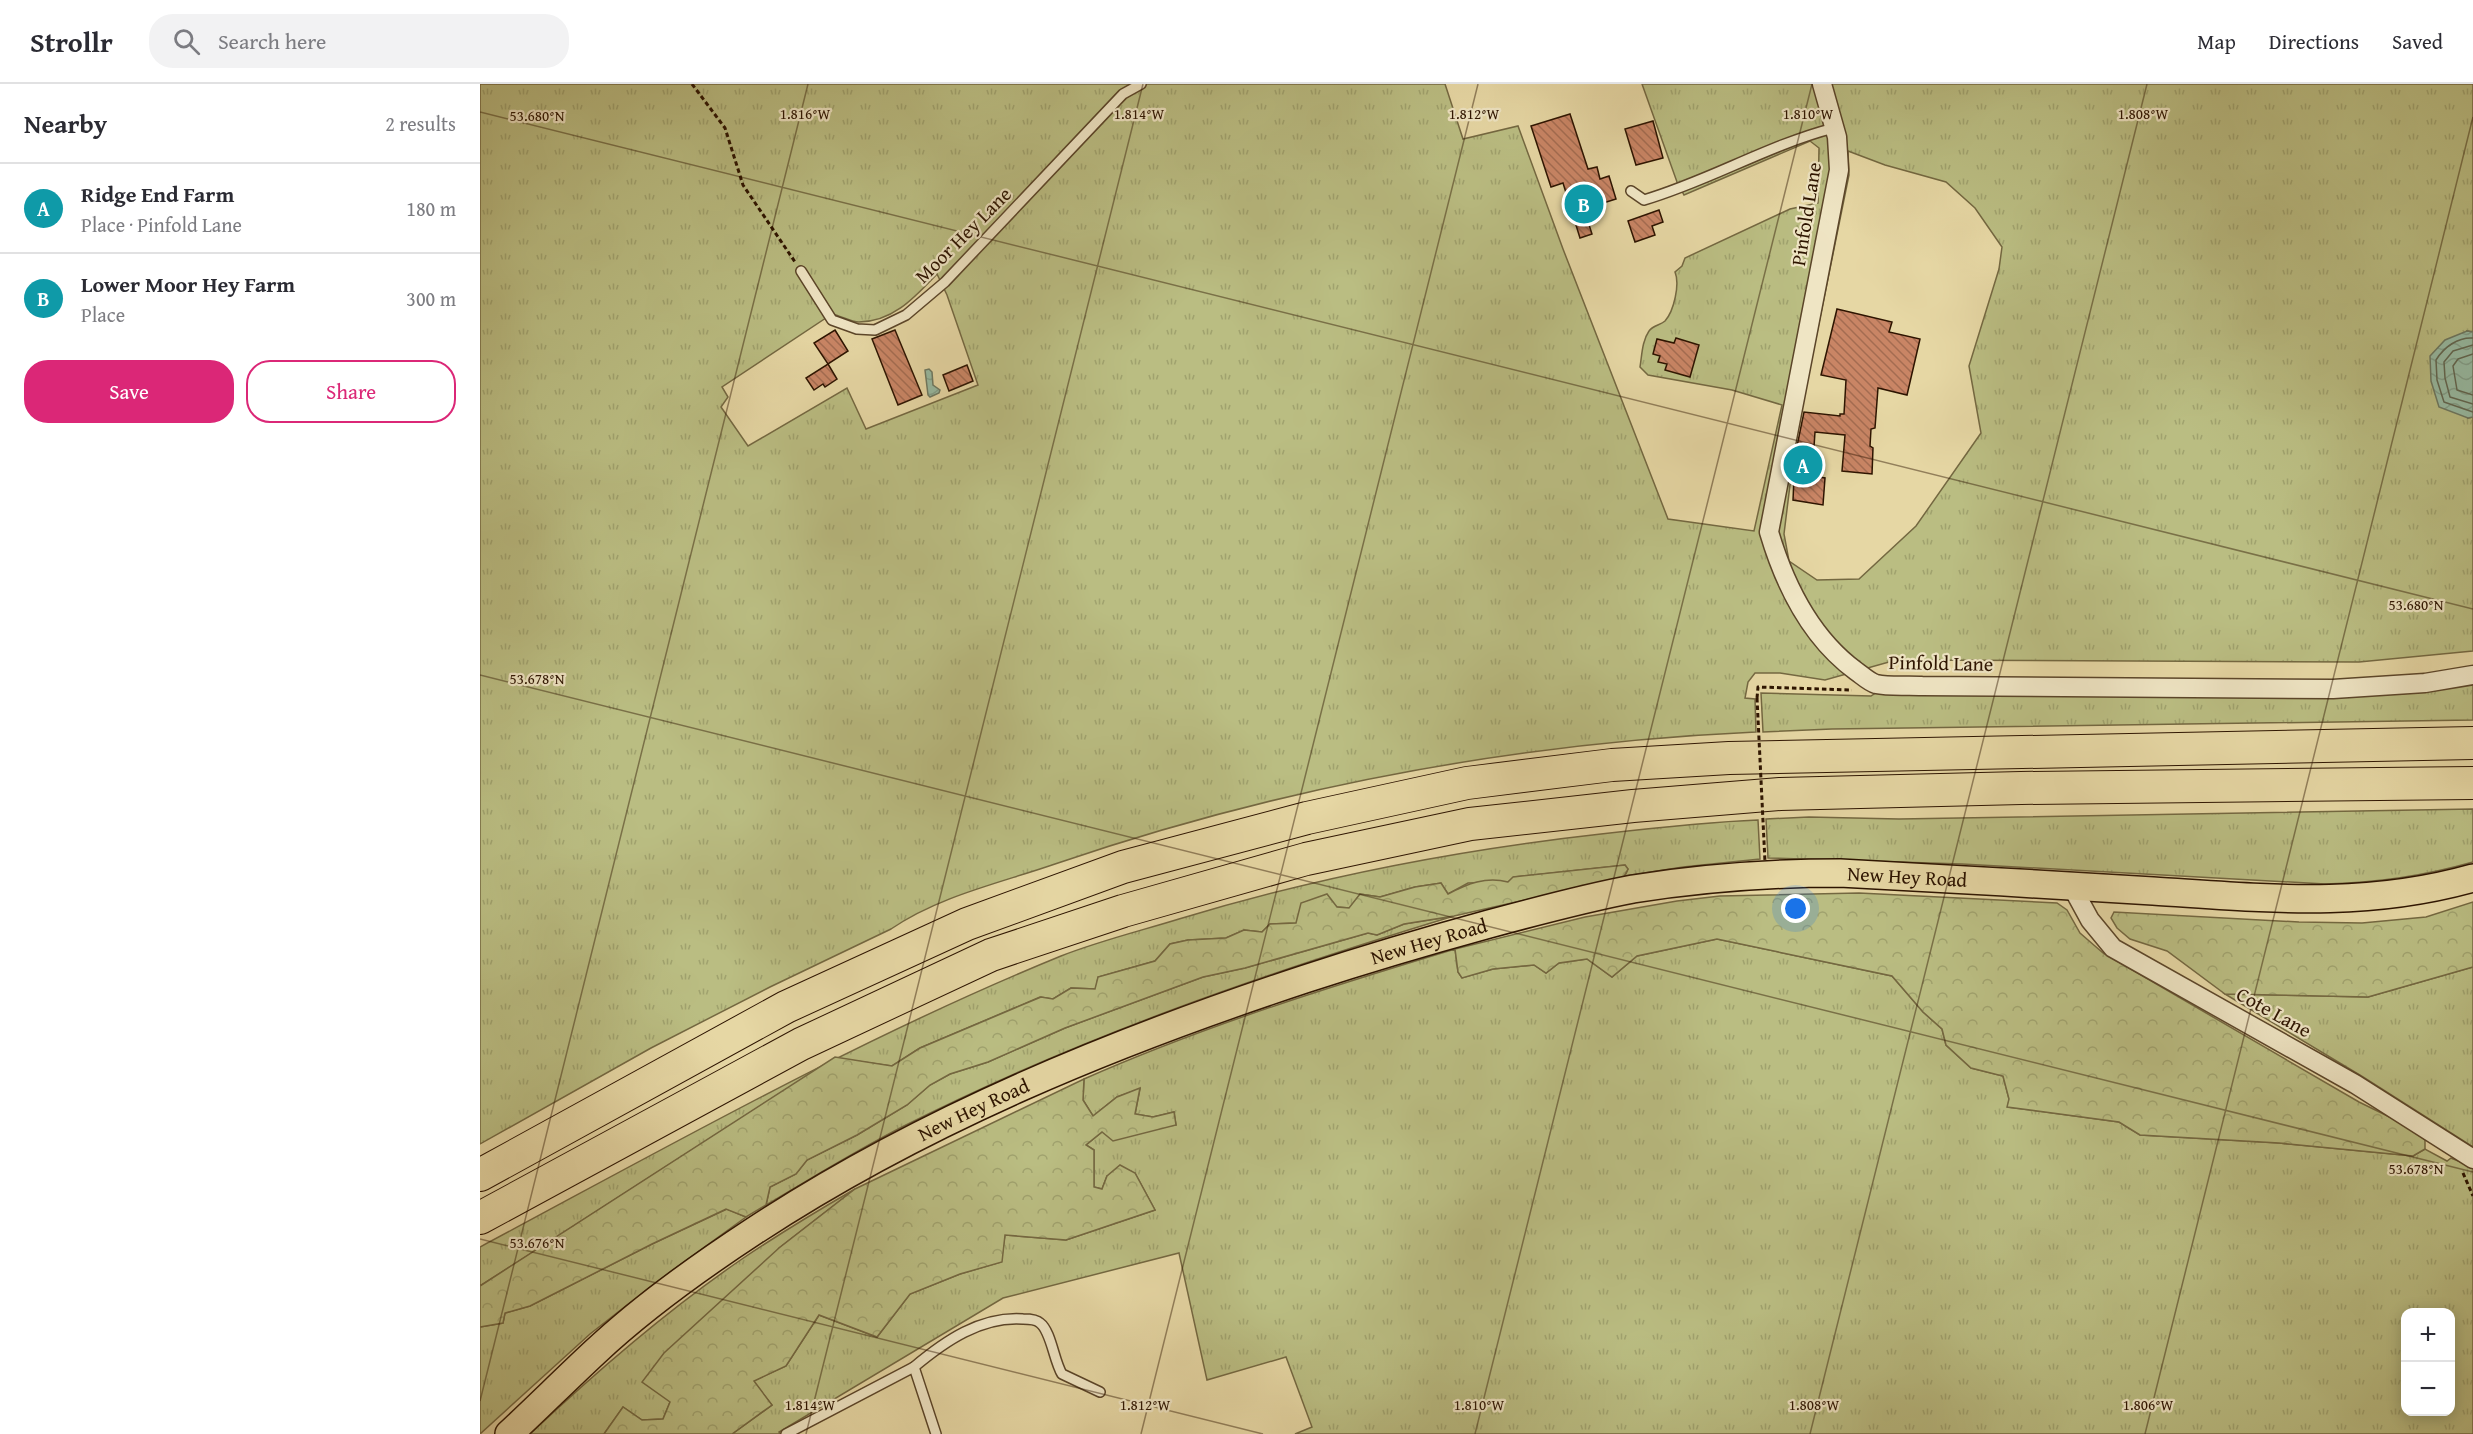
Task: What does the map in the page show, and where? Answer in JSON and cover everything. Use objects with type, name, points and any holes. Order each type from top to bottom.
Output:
[{"type":"highway","points":[[480,1175],[786,1007],[967,924],[1123,867],[1307,818],[1467,783],[1612,765],[1729,758],[2473,743]]},
{"type":"highway","points":[[480,1218],[801,1044],[991,955],[1123,911],[1318,857],[1470,824],[1633,806],[1780,794],[2021,788],[2473,783]]},
{"type":"main road","name":"New Hey Road","points":[[509,1434],[596,1350],[666,1294],[755,1230],[864,1165],[922,1134],[1029,1084],[1191,1018],[1426,941],[1567,903],[1633,890],[1698,880],[1778,874],[1840,873],[2281,899],[2344,899],[2394,895],[2440,887],[2473,878]]},
{"type":"street","name":"Pinfold Lane","points":[[1822,84],[1834,128],[1839,170],[1769,532],[1778,564],[1815,631],[1837,657],[1874,684],[2333,689],[2425,683],[2473,675]]},
{"type":"street","name":"Cote Lane","points":[[2072,886],[2090,920],[2113,948],[2355,1083],[2467,1164]]},
{"type":"lane","name":"Moor Hey Lane","points":[[801,271],[832,320],[858,329],[875,330],[906,315],[945,282],[1123,94],[1141,84]]},
{"type":"lane","points":[[1631,190],[1644,200],[1685,186],[1766,150],[1834,128]]},
{"type":"lane","points":[[786,1434],[914,1367],[944,1344],[983,1324],[1004,1319],[1030,1319],[1040,1322],[1046,1330],[1062,1374],[1100,1392]]},
{"type":"lane","points":[[914,1367],[936,1434]]},
{"type":"path","points":[[692,84],[725,128],[743,184],[801,271]]},
{"type":"path","points":[[1765,862],[1758,687],[1853,690],[1874,684]]},
{"type":"path","points":[[2467,1164],[2473,1196]]},
{"type":"green space","points":[[480,84],[1445,84],[1463,139],[1518,126],[1563,249],[1668,519],[1754,531],[1782,405],[1732,390],[1648,375],[1640,367],[1643,348],[1649,331],[1665,321],[1671,311],[1676,290],[1675,272],[1682,266],[1685,258],[1790,209],[1818,203],[1819,148],[1810,141],[1684,195],[1677,182],[1642,84],[2473,84],[2473,332],[2467,331],[2468,418],[2473,417],[2473,651],[2359,662],[1896,660],[1825,680],[1780,673],[1755,673],[1748,682],[1745,698],[1755,699],[1756,732],[1577,746],[1488,758],[1313,791],[1141,836],[949,899],[651,1048],[480,1144]],"holes":[[[1848,151],[1885,165],[1946,182],[1975,208],[2002,247],[1999,269],[1969,366],[1981,433],[1916,526],[1859,579],[1817,580],[1789,561],[1784,534],[1796,436],[1849,175]],[[937,274],[947,295],[978,385],[866,429],[847,388],[748,446],[721,407],[728,397],[722,387],[832,314],[859,322],[871,321],[893,313],[912,299]]]},
{"type":"green space","points":[[2473,684],[2473,720],[1832,729],[1763,732],[1761,693],[1871,696],[1880,690],[2402,694]]},
{"type":"green space","points":[[2473,809],[2473,862],[2400,878],[2325,884],[1962,864],[1768,858],[1766,819],[1809,817],[1899,819]]},
{"type":"green space","points":[[1758,820],[1760,859],[1625,876],[1628,869],[1625,865],[1514,877],[1508,882],[1468,883],[1448,894],[1441,883],[1415,887],[1380,897],[1360,894],[1350,908],[1337,907],[1296,923],[1270,924],[1262,932],[1244,930],[1226,938],[1188,940],[1170,944],[1155,961],[1098,977],[1096,989],[1071,988],[1053,999],[1040,997],[920,1048],[892,1066],[837,1058],[986,988],[1061,956],[1120,936],[1283,890],[1388,867],[1494,848],[1660,827]]},
{"type":"green space","points":[[1625,865],[1628,869],[1623,878],[1454,916],[1404,924],[1377,935],[1368,933],[1245,968],[1203,977],[1065,1028],[988,1062],[950,1074],[930,1085],[907,1105],[857,1135],[807,1160],[796,1174],[770,1187],[766,1205],[746,1217],[726,1209],[530,1306],[505,1313],[503,1323],[480,1327],[480,1286],[835,1057],[892,1066],[920,1048],[1041,997],[1053,999],[1071,988],[1095,989],[1098,977],[1155,961],[1170,944],[1188,940],[1226,938],[1244,930],[1262,932],[1270,924],[1296,923],[1301,903],[1327,894],[1337,907],[1349,908],[1360,894],[1380,897],[1415,887],[1441,883],[1448,894],[1470,884],[1484,881],[1508,882],[1513,877]]},
{"type":"green space","points":[[1859,893],[2057,903],[2067,910],[2080,933],[2103,953],[2359,1102],[2404,1124],[2425,1140],[2425,1149],[2413,1156],[2279,1143],[2140,1135],[2119,1122],[2007,1107],[2009,1099],[2003,1076],[1971,1068],[1946,1045],[1942,1029],[1923,1012],[1892,976],[1717,939],[1637,956],[1612,977],[1587,959],[1559,963],[1546,973],[1534,965],[1493,969],[1462,978],[1458,972],[1455,949],[1585,917],[1720,896]]},
{"type":"green space","points":[[2473,902],[2473,967],[2368,997],[2225,994],[2167,951],[2130,939],[2117,928],[2111,918],[2114,912],[2362,923],[2426,917]]},
{"type":"green space","points":[[1454,916],[1314,960],[1106,1035],[970,1094],[904,1126],[766,1205],[770,1187],[796,1174],[807,1160],[857,1135],[907,1105],[930,1085],[950,1074],[988,1062],[1065,1028],[1203,977],[1245,968],[1368,933],[1377,935],[1404,924]]},
{"type":"green space","points":[[1717,939],[1892,976],[1923,1012],[1942,1029],[1946,1045],[1971,1068],[2003,1076],[2009,1099],[2008,1107],[2119,1122],[2140,1135],[2279,1143],[2413,1156],[2425,1149],[2447,1161],[2451,1158],[2473,1167],[2473,1434],[1295,1434],[1312,1427],[1286,1357],[1207,1380],[1179,1253],[1003,1298],[779,1432],[780,1434],[732,1434],[772,1405],[753,1381],[786,1366],[819,1315],[877,1337],[910,1294],[960,1274],[1001,1262],[1005,1235],[1066,1240],[1155,1210],[1135,1173],[1107,1176],[1102,1189],[1094,1187],[1094,1150],[1086,1145],[1102,1132],[1176,1125],[1174,1112],[1153,1117],[1135,1114],[1140,1089],[1117,1097],[1093,1116],[1083,1100],[1084,1079],[1221,1025],[1455,949],[1458,972],[1462,978],[1493,969],[1534,965],[1546,973],[1559,963],[1587,959],[1612,977],[1637,956]]},
{"type":"green space","points":[[2473,967],[2473,1147],[2363,1077],[2225,994],[2368,997]]},
{"type":"green space","points":[[825,1064],[480,1286],[480,1247]]},
{"type":"green space","points":[[1084,1079],[1083,1100],[1093,1116],[1117,1097],[1140,1088],[1135,1114],[1153,1117],[1174,1112],[1176,1125],[1113,1141],[1102,1132],[1086,1145],[1094,1150],[1094,1187],[1102,1189],[1107,1176],[1120,1165],[1135,1173],[1155,1210],[1066,1240],[1005,1235],[1002,1262],[960,1274],[910,1294],[877,1337],[819,1315],[786,1366],[754,1381],[772,1405],[732,1434],[604,1434],[623,1407],[642,1420],[663,1419],[670,1402],[642,1382],[664,1353],[779,1248],[855,1189]]},
{"type":"green space","points":[[855,1189],[779,1248],[670,1402],[663,1419],[642,1420],[623,1407],[604,1434],[530,1434],[606,1365],[686,1299],[756,1250]]},
{"type":"green space","points":[[727,1209],[746,1217],[655,1283],[590,1334],[480,1434],[480,1327],[503,1323],[505,1313],[530,1306]]},
{"type":"water","points":[[2467,331],[2473,332],[2473,417],[2468,418],[2439,407],[2431,381],[2430,356],[2445,340]]},
{"type":"water","points":[[929,369],[932,372],[933,385],[940,390],[939,393],[930,397],[925,370]]},
{"type":"building","points":[[1570,114],[1588,169],[1597,167],[1600,179],[1609,176],[1616,199],[1584,209],[1592,234],[1580,238],[1563,183],[1551,187],[1531,126]]},
{"type":"building","points":[[1653,121],[1663,158],[1636,165],[1625,129]]},
{"type":"building","points":[[1659,210],[1663,222],[1652,226],[1655,235],[1635,242],[1628,221]]},
{"type":"building","points":[[1837,309],[1892,322],[1889,332],[1920,339],[1907,395],[1878,388],[1875,428],[1871,429],[1872,474],[1842,471],[1845,435],[1815,432],[1812,476],[1825,478],[1823,505],[1793,500],[1795,456],[1804,412],[1840,416],[1844,414],[1846,380],[1821,375]]},
{"type":"building","points":[[835,330],[848,351],[828,364],[814,343]]},
{"type":"building","points":[[895,330],[922,395],[898,405],[872,339]]},
{"type":"building","points":[[1676,338],[1699,345],[1690,377],[1665,370],[1667,364],[1658,362],[1660,356],[1653,354],[1657,339],[1674,343]]},
{"type":"building","points":[[828,364],[837,379],[825,387],[823,384],[814,390],[806,378]]},
{"type":"building","points":[[967,365],[973,381],[949,391],[943,375]]},
{"type":"place","name":"Lower Moor Hey Farm","points":[[1584,204]]},
{"type":"place","name":"Ridge End Farm","points":[[1803,465]]}]
